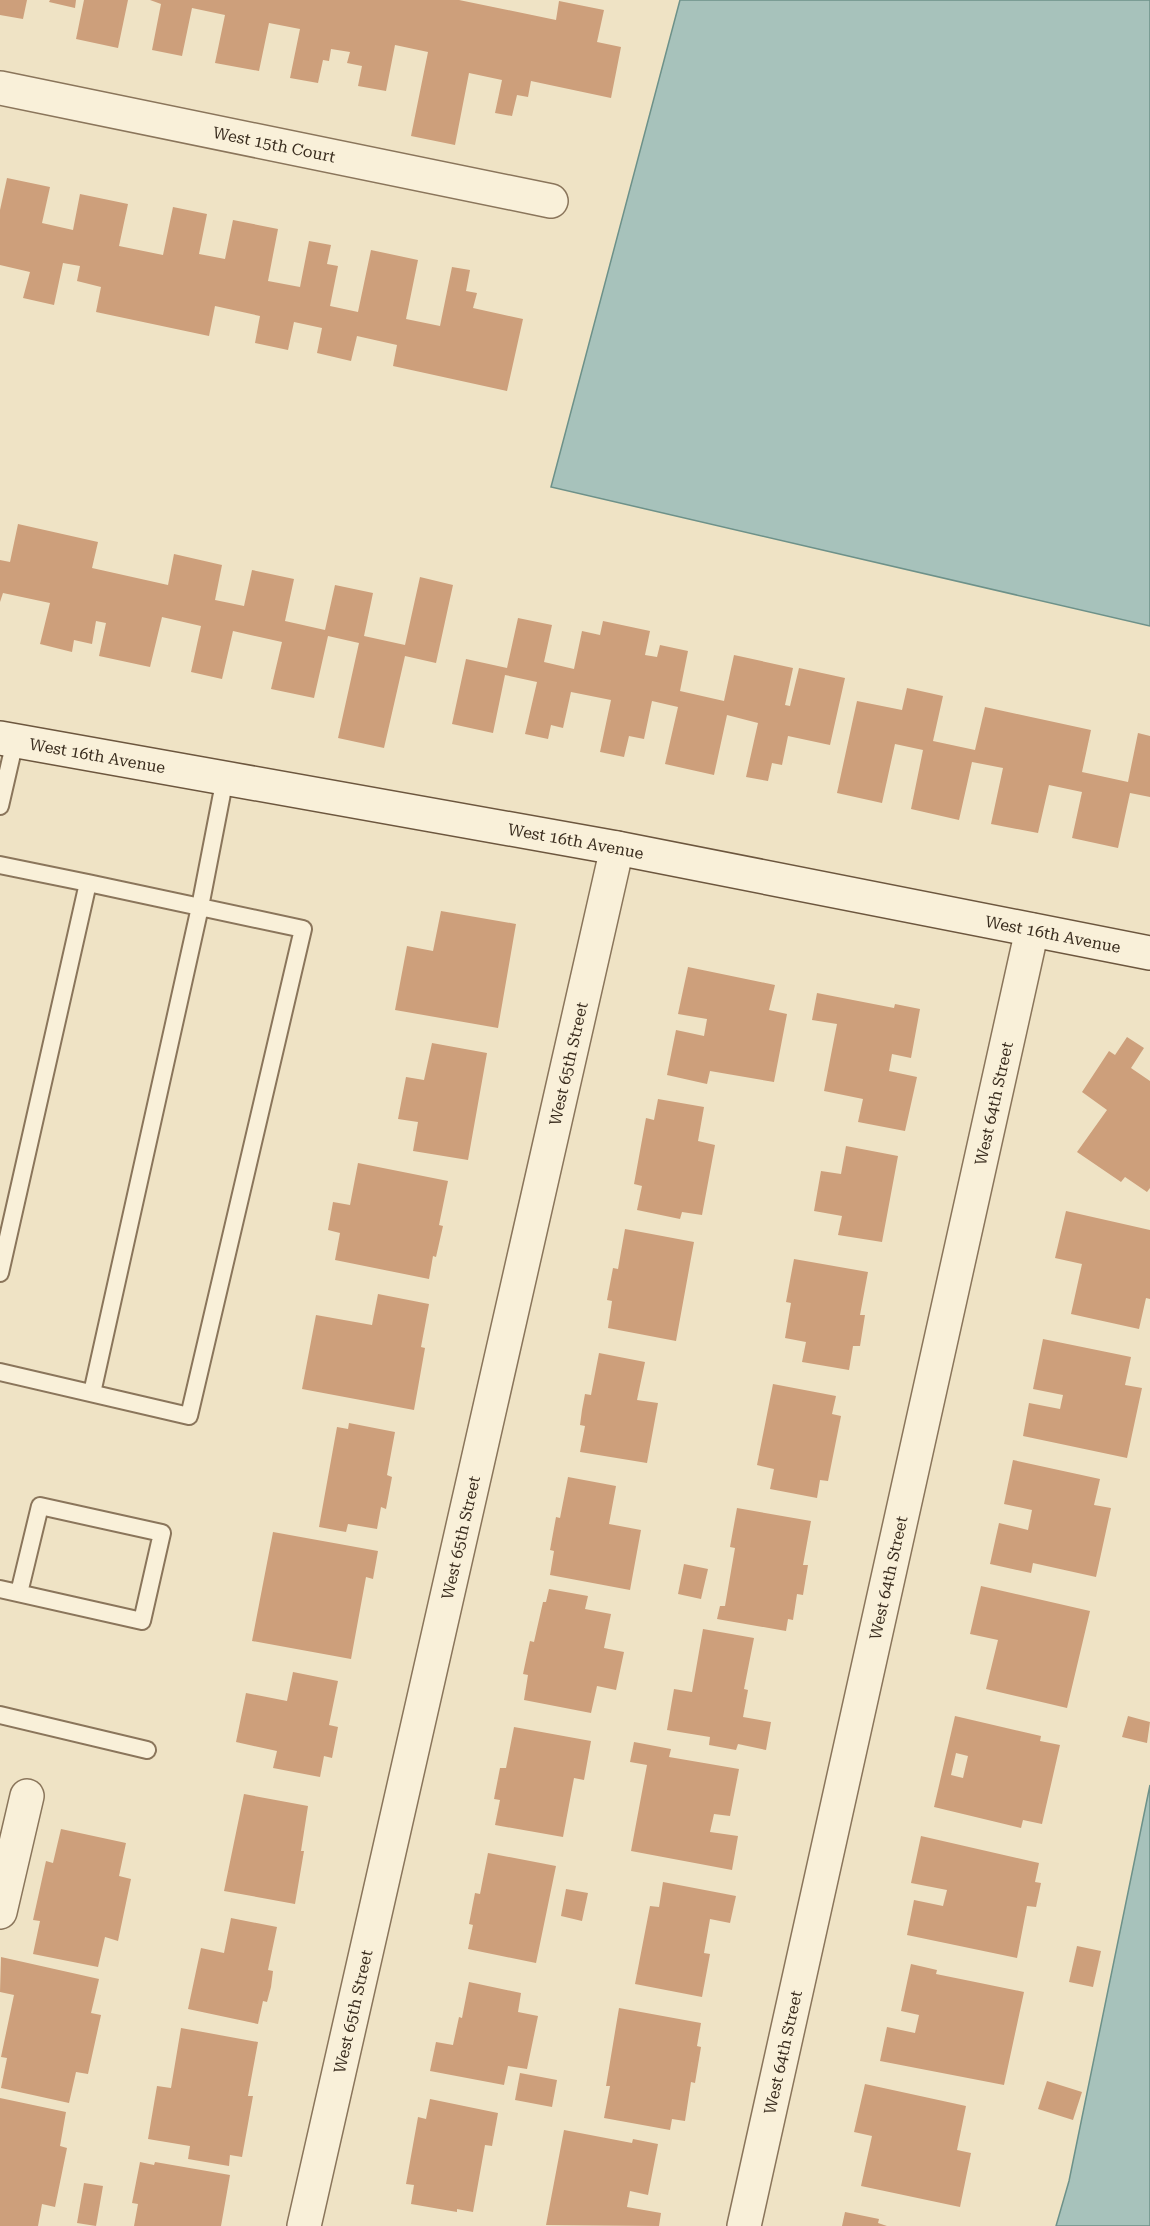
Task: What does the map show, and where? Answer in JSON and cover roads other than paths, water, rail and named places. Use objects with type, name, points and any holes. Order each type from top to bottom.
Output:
[{"type":"street","name":"West 15th Court","points":[[0,88],[551,201]]},
{"type":"street","name":"West 16th Avenue","points":[[7,740],[617,848],[1150,953]]},
{"type":"street","name":"West 65th Street","points":[[304,2226],[617,848]]},
{"type":"street","name":"West 64th Street","points":[[744,2226],[1032,930]]},
{"type":"street","points":[[0,1912],[27,1796]]},
{"type":"lane","points":[[0,806],[7,740]]},
{"type":"lane","points":[[92,1393],[200,906],[225,778]]},
{"type":"lane","points":[[0,865],[303,928],[189,1416],[0,1372]]},
{"type":"lane","points":[[0,1273],[88,882]]},
{"type":"lane","points":[[0,1589],[142,1621],[162,1533],[40,1506],[19,1593]]},
{"type":"lane","points":[[0,1715],[147,1750]]},
{"type":"water","points":[[680,0],[1150,0],[1150,626],[551,487]]},
{"type":"water","points":[[1150,1785],[1150,2226],[1056,2226],[1069,2181]]}]
